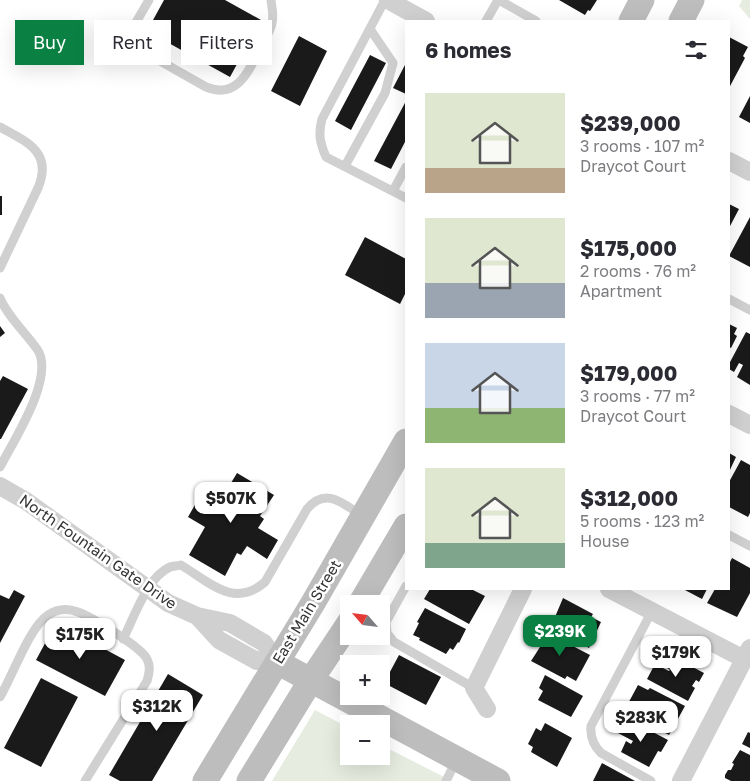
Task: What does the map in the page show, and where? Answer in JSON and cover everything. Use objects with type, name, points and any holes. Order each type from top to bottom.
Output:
[{"type":"main road","points":[[632,20],[642,0]]},
{"type":"main road","points":[[682,20],[692,0]]},
{"type":"main road","name":"East Main Street","points":[[205,781],[364,516],[405,443]]},
{"type":"main road","points":[[365,595],[405,528]]},
{"type":"main road","points":[[249,781],[340,636]]},
{"type":"main road","points":[[277,662],[498,781]]},
{"type":"street","points":[[387,0],[424,20]]},
{"type":"street","points":[[730,162],[750,172]]},
{"type":"street","points":[[730,415],[750,425]]},
{"type":"street","name":"North Fountain Gate Drive","points":[[0,486],[26,501],[168,602],[197,616],[219,640],[257,661],[277,662]]},
{"type":"street","points":[[486,709],[474,688],[523,590]]},
{"type":"street","points":[[611,590],[652,611],[747,654],[681,781]]},
{"type":"lane","points":[[148,0],[135,24],[134,37],[139,49],[206,87],[222,91],[237,84],[245,77],[272,25],[271,0]]},
{"type":"lane","points":[[387,0],[322,119],[319,132],[320,143],[326,157],[405,197]]},
{"type":"lane","points":[[487,20],[498,0],[534,20]]},
{"type":"lane","points":[[345,166],[385,93],[393,63],[370,29]]},
{"type":"lane","points":[[0,127],[24,140],[36,150],[42,160],[43,169],[42,179],[0,268]]},
{"type":"lane","points":[[393,191],[405,169]]},
{"type":"lane","points":[[0,298],[38,350],[42,364],[38,391],[0,467]]},
{"type":"lane","points":[[730,300],[750,310]]},
{"type":"lane","points":[[123,639],[148,588],[159,574],[170,567],[181,565],[224,592],[246,594],[257,590],[265,582],[308,508],[318,500],[324,498],[338,500],[364,516]]},
{"type":"lane","points":[[730,536],[750,546]]},
{"type":"lane","points":[[405,588],[386,622],[387,633],[394,642],[474,688]]},
{"type":"lane","points":[[0,697],[31,636],[47,615],[56,610],[78,612],[142,651],[148,660],[150,669],[147,681],[85,781]]},
{"type":"lane","points":[[651,781],[601,753],[594,746],[590,734],[591,726],[652,611]]},
{"type":"lane","points":[[446,781],[457,759]]},
{"type":"shaded area","points":[[742,0],[750,0],[750,19],[739,6]]},
{"type":"shaded area","points":[[315,710],[340,723],[340,765],[390,765],[390,750],[452,781],[272,781]]},
{"type":"building","points":[[164,0],[225,0],[261,20],[181,20],[181,50],[171,44],[171,20],[153,20]]},
{"type":"building","points":[[559,0],[597,0],[585,15]]},
{"type":"building","points":[[299,36],[327,51],[300,106],[271,91]]},
{"type":"building","points":[[730,38],[748,47],[743,56],[745,58],[730,86]]},
{"type":"building","points":[[370,55],[386,63],[351,130],[335,121]]},
{"type":"building","points":[[208,65],[237,65],[230,77]]},
{"type":"building","points":[[405,65],[405,94],[393,88]]},
{"type":"building","points":[[750,96],[750,123],[739,117]]},
{"type":"building","points":[[405,103],[405,142],[391,169],[374,161]]},
{"type":"building","points":[[0,196],[2,196],[2,215],[0,215]]},
{"type":"building","points":[[730,204],[739,209],[730,226]]},
{"type":"building","points":[[750,217],[750,267],[730,257]]},
{"type":"building","points":[[365,237],[405,258],[405,294],[400,304],[345,275]]},
{"type":"building","points":[[730,324],[737,328],[734,334],[737,336],[731,348]]},
{"type":"building","points":[[0,326],[5,333],[0,337]]},
{"type":"building","points":[[746,332],[750,334],[750,385],[737,377],[743,365],[739,363],[734,372],[730,370],[730,362]]},
{"type":"building","points":[[3,376],[28,389],[0,439],[0,381]]},
{"type":"building","points":[[730,454],[736,457],[730,470]]},
{"type":"building","points":[[741,460],[750,465],[750,513],[748,517],[730,508],[730,480]]},
{"type":"building","points":[[237,473],[274,495],[260,516],[264,519],[258,528],[278,540],[267,559],[247,546],[241,555],[237,553],[225,576],[189,555],[205,527],[188,517],[208,482],[225,493]]},
{"type":"building","points":[[732,558],[750,568],[750,593],[737,617],[707,603],[714,590],[730,590],[730,562]]},
{"type":"building","points":[[14,590],[25,596],[0,643],[0,595],[9,599]]},
{"type":"building","points":[[429,590],[473,590],[485,596],[469,624],[424,599]]},
{"type":"building","points":[[685,590],[706,590],[702,599]]},
{"type":"building","points":[[563,598],[593,614],[591,617],[601,622],[589,648],[553,628],[558,619],[555,617]]},
{"type":"building","points":[[425,608],[466,629],[459,643],[453,650],[450,648],[446,654],[413,635],[419,623],[417,622]]},
{"type":"building","points":[[56,623],[125,660],[105,696],[36,660]]},
{"type":"building","points":[[544,631],[590,655],[576,681],[567,676],[565,679],[531,661],[540,647],[537,645]]},
{"type":"building","points":[[399,655],[441,677],[426,705],[390,686],[390,672]]},
{"type":"building","points":[[672,656],[704,673],[699,682],[696,680],[692,686],[695,688],[688,701],[647,679],[655,664],[669,671],[666,667]]},
{"type":"building","points":[[168,674],[203,695],[152,781],[120,781],[109,775]]},
{"type":"building","points":[[545,675],[583,696],[571,717],[538,700],[543,691],[539,688]]},
{"type":"building","points":[[41,678],[78,697],[41,767],[4,748]]},
{"type":"building","points":[[638,685],[648,690],[650,688],[685,706],[669,735],[624,711]]},
{"type":"building","points":[[626,718],[668,740],[661,752],[658,751],[649,767],[621,752],[626,741],[631,744],[633,741],[618,733]]},
{"type":"building","points":[[545,723],[572,738],[557,767],[531,752],[533,747],[528,744],[536,728],[541,731]]},
{"type":"building","points":[[748,732],[750,733],[750,748],[742,744]]},
{"type":"building","points":[[740,750],[750,755],[750,781],[731,781],[725,778],[728,770],[731,770],[734,764],[732,763]]},
{"type":"building","points":[[602,763],[635,781],[593,781]]}]
